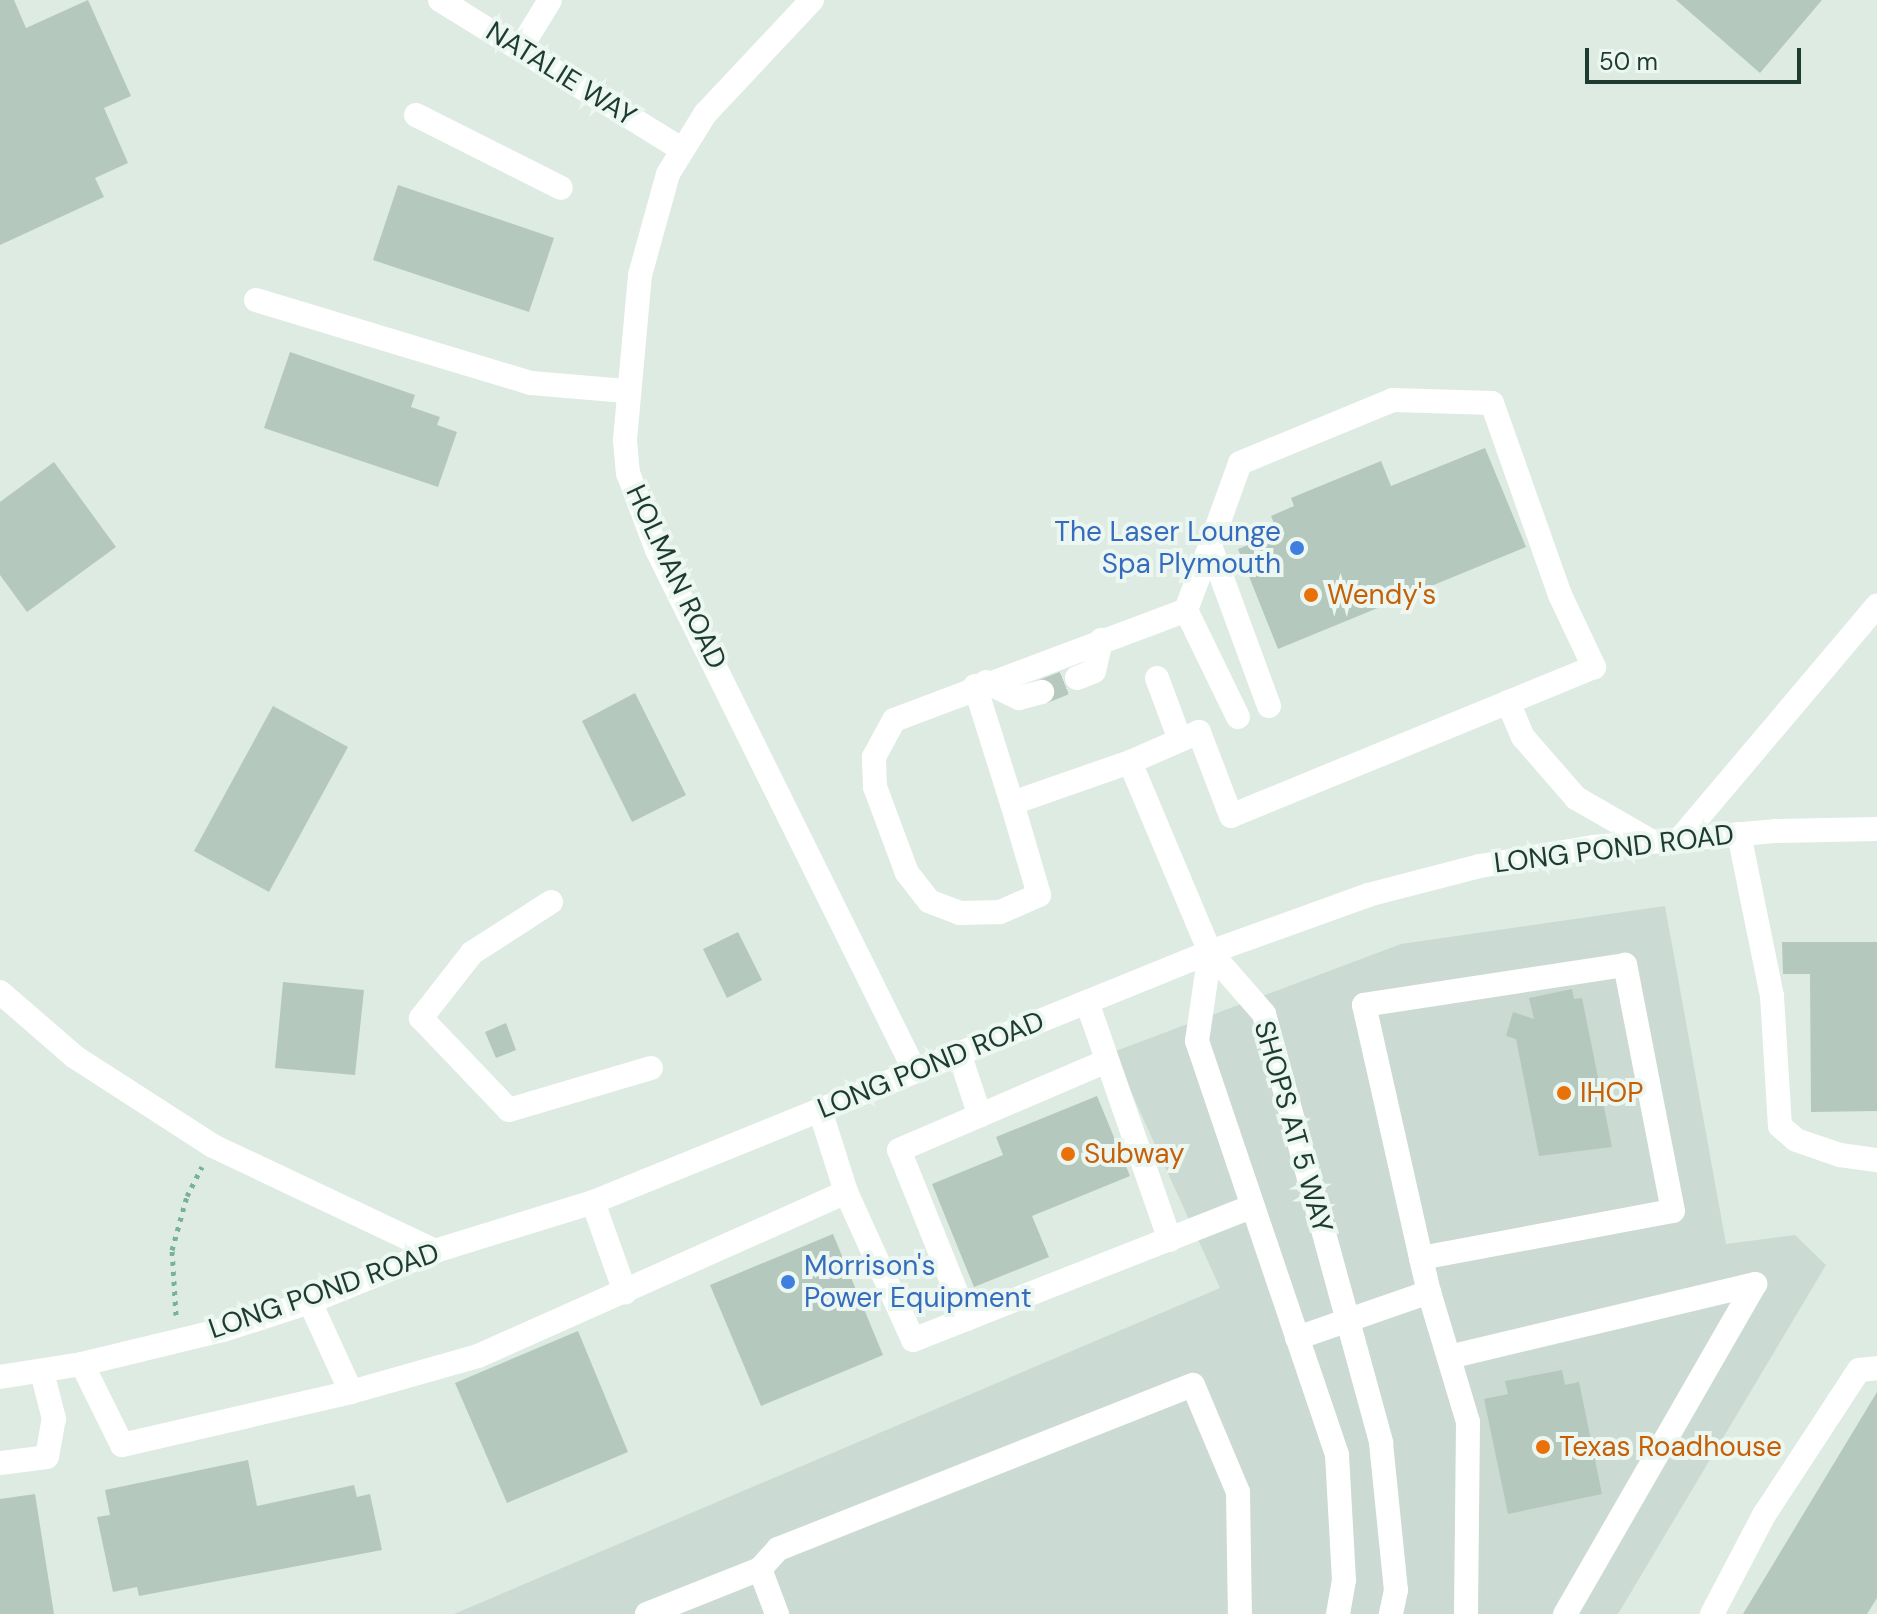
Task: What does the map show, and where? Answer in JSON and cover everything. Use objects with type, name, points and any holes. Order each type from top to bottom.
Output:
[{"type":"street","name":"NATALIE WAY","points":[[440,0],[681,149]]},
{"type":"street","points":[[520,49],[550,0]]},
{"type":"street","name":"HOLMAN ROAD","points":[[812,0],[732,81],[681,149],[644,252],[626,391],[628,473],[657,550],[915,1071]]},
{"type":"street","points":[[416,115],[561,188]]},
{"type":"street","points":[[256,300],[531,383],[626,391]]},
{"type":"street","points":[[1012,803],[1130,762],[1199,732],[1231,816],[1594,667],[1560,595],[1492,403],[1393,400],[1240,463],[1186,610],[1238,717]]},
{"type":"street","points":[[1210,546],[1269,706]]},
{"type":"street","points":[[1679,840],[1877,606]]},
{"type":"street","points":[[981,684],[1039,895],[1000,912],[960,913],[929,901],[907,873],[875,787],[874,757],[894,720],[981,684],[1186,610]]},
{"type":"street","points":[[1077,678],[1094,671],[1101,640]]},
{"type":"street","points":[[1157,678],[1180,740]]},
{"type":"street","points":[[981,684],[1019,698],[1042,692]]},
{"type":"street","points":[[1508,702],[1523,737],[1576,798],[1651,841]]},
{"type":"street","points":[[1130,762],[1210,952]]},
{"type":"street","name":"LONG POND ROAD","points":[[0,1377],[82,1364],[180,1340],[310,1302],[435,1251],[593,1202],[1333,905],[1433,877],[1531,856],[1739,834],[1877,829]]},
{"type":"street","points":[[1739,834],[1772,996],[1780,1126],[1796,1140],[1840,1155],[1877,1160]]},
{"type":"street","points":[[551,902],[472,953],[421,1018],[509,1110],[651,1068]]},
{"type":"street","name":"SHOPS AT 5 WAY","points":[[1210,952],[1197,1041],[1337,1455],[1344,1580],[1338,1614]]},
{"type":"street","name":"SHOPS AT 5 WAY","points":[[1210,952],[1264,1014],[1381,1443],[1396,1590],[1391,1614]]},
{"type":"street","points":[[1421,1258],[1673,1211],[1625,965],[1364,1005],[1421,1258],[1429,1292],[1468,1422],[1466,1614]]},
{"type":"street","points":[[0,992],[75,1057],[213,1146],[435,1251]]},
{"type":"street","points":[[1087,1002],[1170,1240]]},
{"type":"street","points":[[959,1053],[980,1116]]},
{"type":"street","points":[[967,1319],[899,1150],[1107,1061]]},
{"type":"street","points":[[820,1110],[846,1192],[913,1340],[1253,1206]]},
{"type":"street","points":[[82,1364],[122,1445],[351,1392],[478,1356],[846,1192]]},
{"type":"street","points":[[593,1202],[625,1292]]},
{"type":"street","points":[[1449,1357],[1755,1284],[1565,1614]]},
{"type":"street","points":[[1297,1338],[1348,1323],[1429,1292]]},
{"type":"street","points":[[310,1302],[351,1392]]},
{"type":"street","points":[[1712,1614],[1764,1515],[1859,1370],[1877,1368]]},
{"type":"street","points":[[0,1463],[47,1457],[54,1419],[42,1372]]},
{"type":"street","points":[[647,1614],[760,1569],[778,1549],[1193,1385],[1238,1492],[1240,1614]]},
{"type":"street","points":[[760,1569],[777,1614]]},
{"type":"path","points":[[180,1340],[172,1250],[187,1196],[213,1146]]},
{"type":"shaded area","points":[[1665,906],[1726,1244],[1795,1235],[1826,1265],[1618,1614],[454,1614],[1220,1288],[1113,1052],[1401,944]]},
{"type":"building","points":[[0,0],[14,0],[26,28],[88,0],[131,96],[104,108],[128,163],[95,178],[104,197],[0,245]]},
{"type":"building","points":[[1676,0],[1822,0],[1760,73]]},
{"type":"building","points":[[398,185],[554,238],[529,312],[373,260]]},
{"type":"building","points":[[290,352],[415,395],[411,407],[440,417],[437,425],[457,432],[438,487],[264,428]]},
{"type":"building","points":[[1485,448],[1526,547],[1278,649],[1238,549],[1278,533],[1271,516],[1294,506],[1291,498],[1381,461],[1391,486]]},
{"type":"building","points":[[54,462],[116,547],[27,612],[0,575],[0,502]]},
{"type":"building","points":[[635,693],[686,795],[632,822],[582,721]]},
{"type":"building","points":[[273,706],[348,747],[269,892],[194,851]]},
{"type":"building","points":[[738,932],[762,980],[727,998],[703,949]]},
{"type":"building","points":[[1782,942],[1877,942],[1877,1111],[1811,1112],[1810,974],[1783,974]]},
{"type":"building","points":[[283,982],[364,990],[355,1075],[275,1068]]},
{"type":"building","name":"IHOP","points":[[1572,989],[1574,999],[1582,998],[1612,1147],[1539,1156],[1516,1039],[1506,1036],[1513,1012],[1534,1019],[1529,998]]},
{"type":"building","points":[[506,1023],[516,1050],[496,1058],[485,1032]]},
{"type":"building","points":[[1097,1096],[1130,1176],[1032,1216],[1049,1257],[974,1287],[932,1184],[1003,1155],[996,1137]]},
{"type":"building","points":[[833,1234],[883,1355],[761,1406],[710,1285]]},
{"type":"building","points":[[578,1331],[628,1452],[507,1503],[455,1383]]},
{"type":"building","name":"Texas Roadhouse","points":[[1562,1370],[1565,1385],[1579,1382],[1602,1494],[1508,1514],[1484,1399],[1508,1394],[1505,1381]]},
{"type":"building","points":[[1877,1392],[1877,1598],[1867,1614],[1743,1614]]},
{"type":"building","points":[[248,1460],[257,1506],[354,1485],[357,1497],[370,1494],[382,1550],[139,1596],[137,1587],[113,1592],[97,1517],[110,1515],[105,1490]]},
{"type":"building","points":[[35,1494],[54,1614],[0,1614],[0,1499]]},
{"type":"tunnel","points":[[1042,692],[1077,678]]},
{"type":"place","name":"The Laser Lounge Spa Plymouth","points":[[1297,548]]},
{"type":"place","name":"Wendy's","points":[[1311,595]]},
{"type":"place","name":"IHOP","points":[[1564,1093]]},
{"type":"place","name":"Subway","points":[[1068,1154]]},
{"type":"place","name":"Morrison's Power Equipment","points":[[788,1282]]},
{"type":"place","name":"Texas Roadhouse","points":[[1543,1447]]}]
